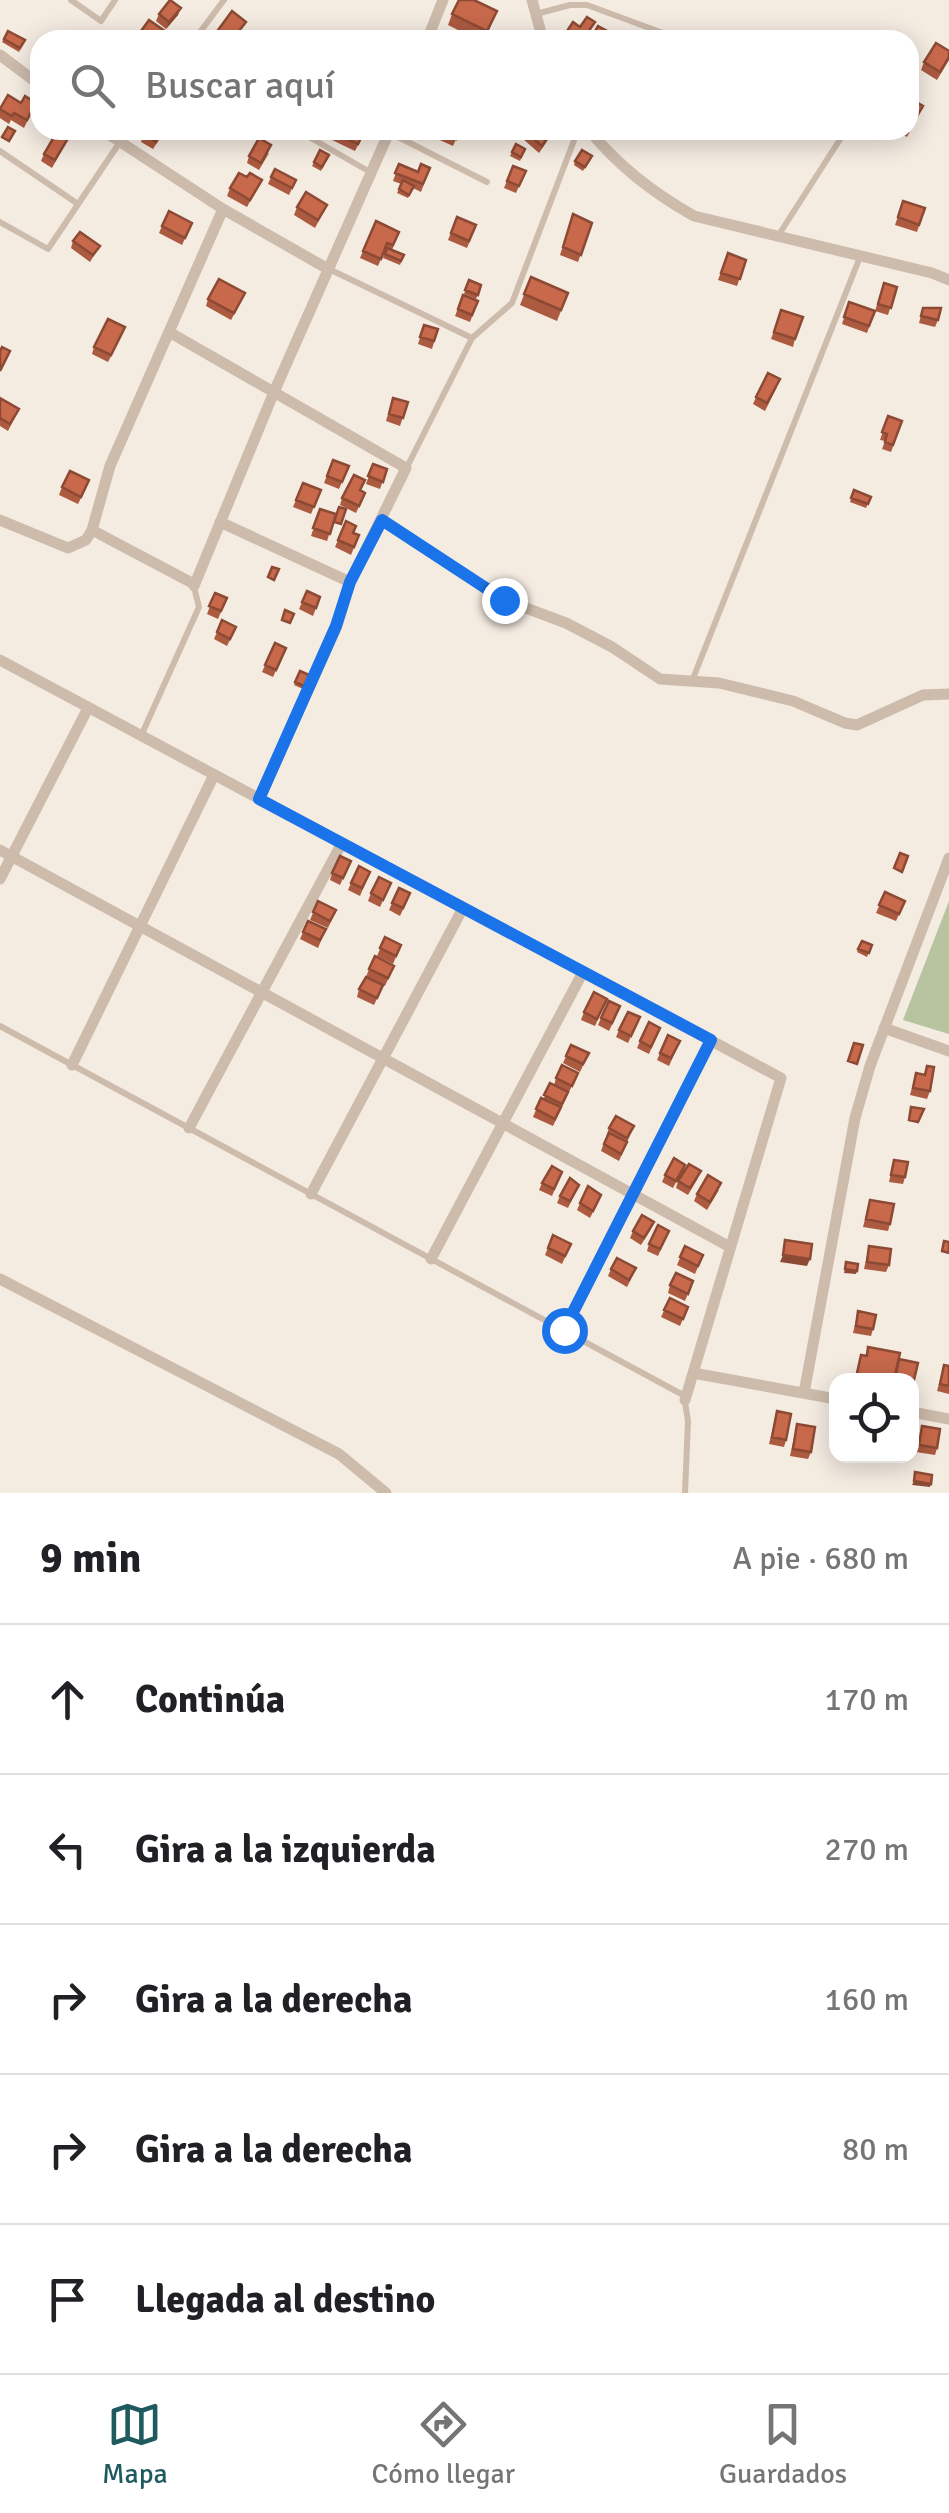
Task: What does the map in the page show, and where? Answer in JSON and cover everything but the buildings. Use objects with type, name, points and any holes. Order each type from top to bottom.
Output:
[{"type":"street","points":[[431,30],[443,0]]},
{"type":"street","points":[[532,0],[540,30]]},
{"type":"street","points":[[0,56],[30,78]]},
{"type":"street","points":[[115,140],[223,209],[328,268]]},
{"type":"street","points":[[92,530],[194,585],[386,140]]},
{"type":"street","points":[[598,140],[628,172],[660,197],[694,216],[949,280]]},
{"type":"street","points":[[0,520],[68,548],[86,540],[110,466],[223,209]]},
{"type":"street","points":[[169,332],[406,468],[350,582],[336,626],[259,799]]},
{"type":"street","points":[[382,520],[504,600],[566,623],[660,679],[719,683],[793,701],[857,725],[923,695],[949,694]]},
{"type":"street","points":[[220,522],[350,582]]},
{"type":"street","points":[[0,660],[781,1078],[686,1398]]},
{"type":"street","points":[[0,879],[6,853],[88,708]]},
{"type":"street","points":[[72,1065],[214,775]]},
{"type":"street","points":[[189,1128],[342,843]]},
{"type":"street","points":[[6,853],[730,1247]]},
{"type":"street","points":[[804,1393],[855,1118],[884,1028],[949,858]]},
{"type":"street","points":[[311,1194],[463,908]]},
{"type":"street","points":[[431,1259],[582,972]]},
{"type":"street","points":[[884,1028],[949,1051]]},
{"type":"street","points":[[564,1330],[711,1040]]},
{"type":"street","points":[[0,1279],[339,1454],[386,1493]]},
{"type":"street","points":[[693,1373],[829,1398]]},
{"type":"street","points":[[919,1413],[949,1419]]},
{"type":"lane","points":[[71,0],[101,22],[115,0]]},
{"type":"lane","points":[[202,30],[224,0]]},
{"type":"lane","points":[[536,14],[570,5],[588,5],[655,30]]},
{"type":"lane","points":[[0,222],[48,249],[121,140]]},
{"type":"lane","points":[[314,140],[371,173]]},
{"type":"lane","points":[[407,140],[487,182]]},
{"type":"lane","points":[[406,468],[472,338],[512,303],[574,140]]},
{"type":"lane","points":[[778,236],[840,140]]},
{"type":"lane","points":[[0,151],[78,204]]},
{"type":"lane","points":[[692,681],[861,256]]},
{"type":"lane","points":[[328,268],[472,338]]},
{"type":"lane","points":[[141,736],[199,607],[194,585]]},
{"type":"lane","points":[[0,1026],[686,1398],[684,1493]]},
{"type":"green space","points":[[949,901],[949,1034],[903,1020]]},
{"type":"route","points":[[504,600],[382,520],[350,582],[336,626],[259,799],[711,1040],[564,1330]]}]
